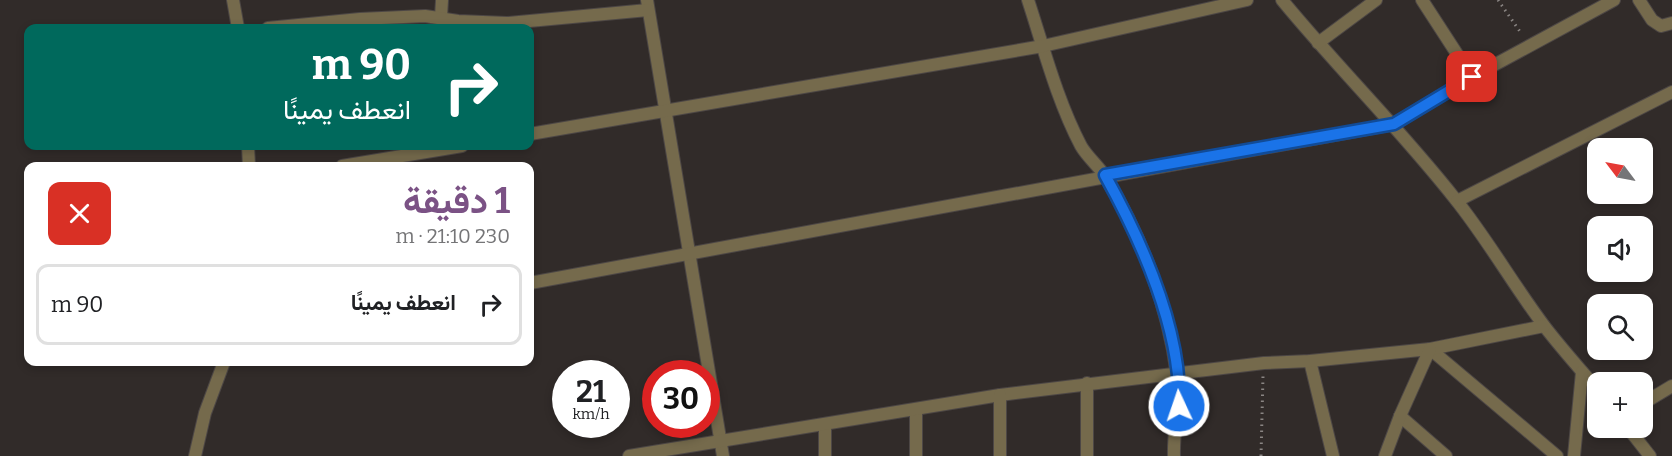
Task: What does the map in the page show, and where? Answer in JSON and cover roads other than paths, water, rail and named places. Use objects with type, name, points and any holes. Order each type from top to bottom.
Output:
[{"type":"street","points":[[233,0],[237,24]]},
{"type":"street","points":[[441,17],[442,0]]},
{"type":"street","points":[[1028,0],[1078,140],[1088,158],[1105,175],[1130,220],[1165,315],[1177,374],[1179,406],[1173,433],[1174,456]]},
{"type":"street","points":[[534,133],[1043,45],[1247,0]]},
{"type":"street","points":[[1282,0],[1318,43],[1394,124],[1457,201],[1509,271],[1544,326],[1587,378]]},
{"type":"street","points":[[1318,43],[1376,0]]},
{"type":"street","points":[[1422,0],[1472,77]]},
{"type":"street","points":[[534,282],[1105,175],[1394,124],[1472,77],[1614,0]]},
{"type":"street","points":[[1639,0],[1652,20],[1661,26],[1672,23]]},
{"type":"street","points":[[309,24],[360,19],[441,17],[507,23],[647,5],[723,456]]},
{"type":"street","points":[[1457,201],[1672,92]]},
{"type":"street","points":[[366,162],[438,150]]},
{"type":"street","points":[[636,455],[825,426],[1000,395],[1263,363],[1310,361],[1431,349],[1544,326]]},
{"type":"street","points":[[1385,456],[1400,416],[1431,349]]},
{"type":"street","points":[[1431,349],[1557,456]]},
{"type":"street","points":[[1310,361],[1332,456]]},
{"type":"street","points":[[195,456],[205,413],[223,366]]},
{"type":"street","points":[[1574,456],[1582,372]]},
{"type":"street","points":[[1087,383],[1088,456]]},
{"type":"street","points":[[1653,397],[1672,386]]},
{"type":"street","points":[[1000,395],[1000,456]]},
{"type":"street","points":[[916,410],[916,456]]},
{"type":"street","points":[[1400,416],[1446,456]]},
{"type":"street","points":[[825,426],[825,456]]},
{"type":"street","points":[[1636,438],[1650,456]]}]
